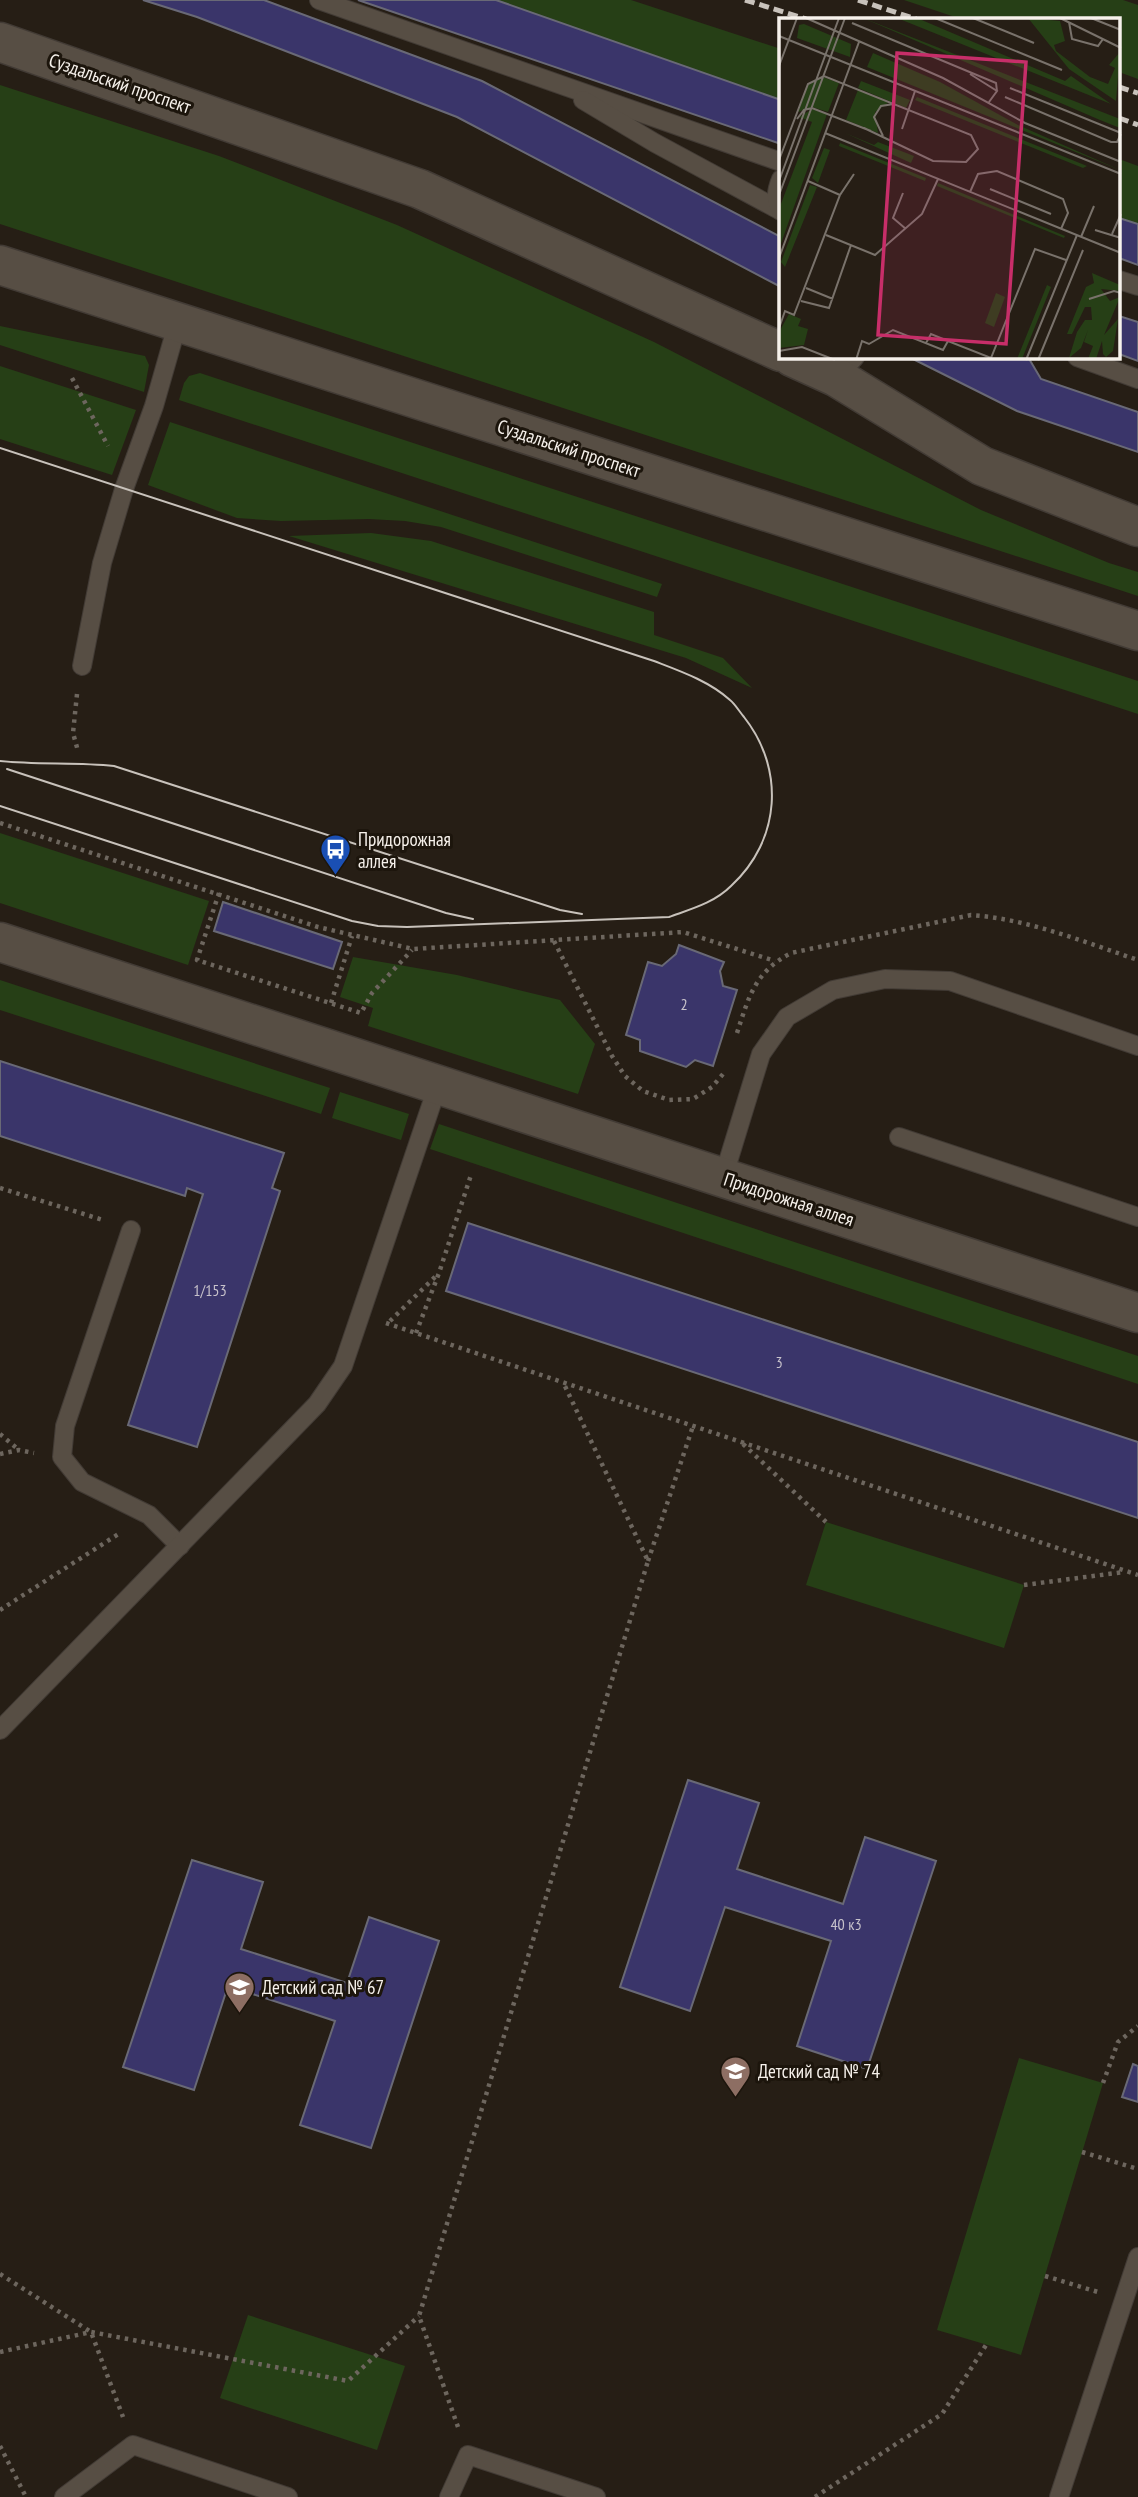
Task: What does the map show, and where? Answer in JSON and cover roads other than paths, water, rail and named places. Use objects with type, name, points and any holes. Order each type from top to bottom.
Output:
[{"type":"main road","name":"Суздальский проспект","points":[[0,42],[421,189],[779,351]]},
{"type":"main road","name":"Суздальский проспект","points":[[0,265],[1138,631]]},
{"type":"main road","points":[[803,359],[846,367],[982,466],[1138,527]]},
{"type":"main road","name":"Придорожная аллея","points":[[0,942],[1138,1313]]},
{"type":"lane","points":[[319,0],[779,161]]},
{"type":"lane","points":[[547,78],[655,143],[779,210]]},
{"type":"lane","points":[[779,184],[776,200],[779,207]]},
{"type":"lane","points":[[1120,280],[1138,286]]},
{"type":"lane","points":[[82,666],[102,563],[154,406],[178,322]]},
{"type":"lane","points":[[1083,359],[1138,379]]},
{"type":"lane","points":[[723,1178],[761,1054],[787,1017],[833,990],[886,979],[950,981],[1138,1045]]},
{"type":"lane","points":[[0,1730],[317,1404],[343,1366],[438,1085]]},
{"type":"lane","points":[[899,1138],[1138,1217]]},
{"type":"lane","points":[[131,1230],[65,1426],[62,1458],[82,1482],[149,1515],[180,1546]]},
{"type":"lane","points":[[1059,2497],[1138,2257]]},
{"type":"lane","points":[[64,2497],[133,2445],[288,2497]]},
{"type":"lane","points":[[449,2497],[468,2455],[596,2497]]},
{"type":"tram line","points":[[0,448],[654,661],[694,677],[732,702],[757,737],[771,781],[772,804],[760,848],[748,868],[731,886],[710,901],[669,917],[407,927],[378,926],[352,921],[0,806]]},
{"type":"tram line","points":[[0,761],[114,766],[560,910],[582,914]]},
{"type":"tram line","points":[[7,769],[446,913],[473,919]]},
{"type":"railway","points":[[745,0],[803,18]]},
{"type":"railway","points":[[858,0],[913,18]]},
{"type":"railway","points":[[1120,87],[1138,93]]},
{"type":"railway","points":[[1120,118],[1138,125]]},
{"type":"place","name":"Придорожная аллея","points":[[335,877]]},
{"type":"place","name":"Детский сад № 67","points":[[239,2014]]},
{"type":"place","name":"Детский сад № 74","points":[[735,2098]]}]
